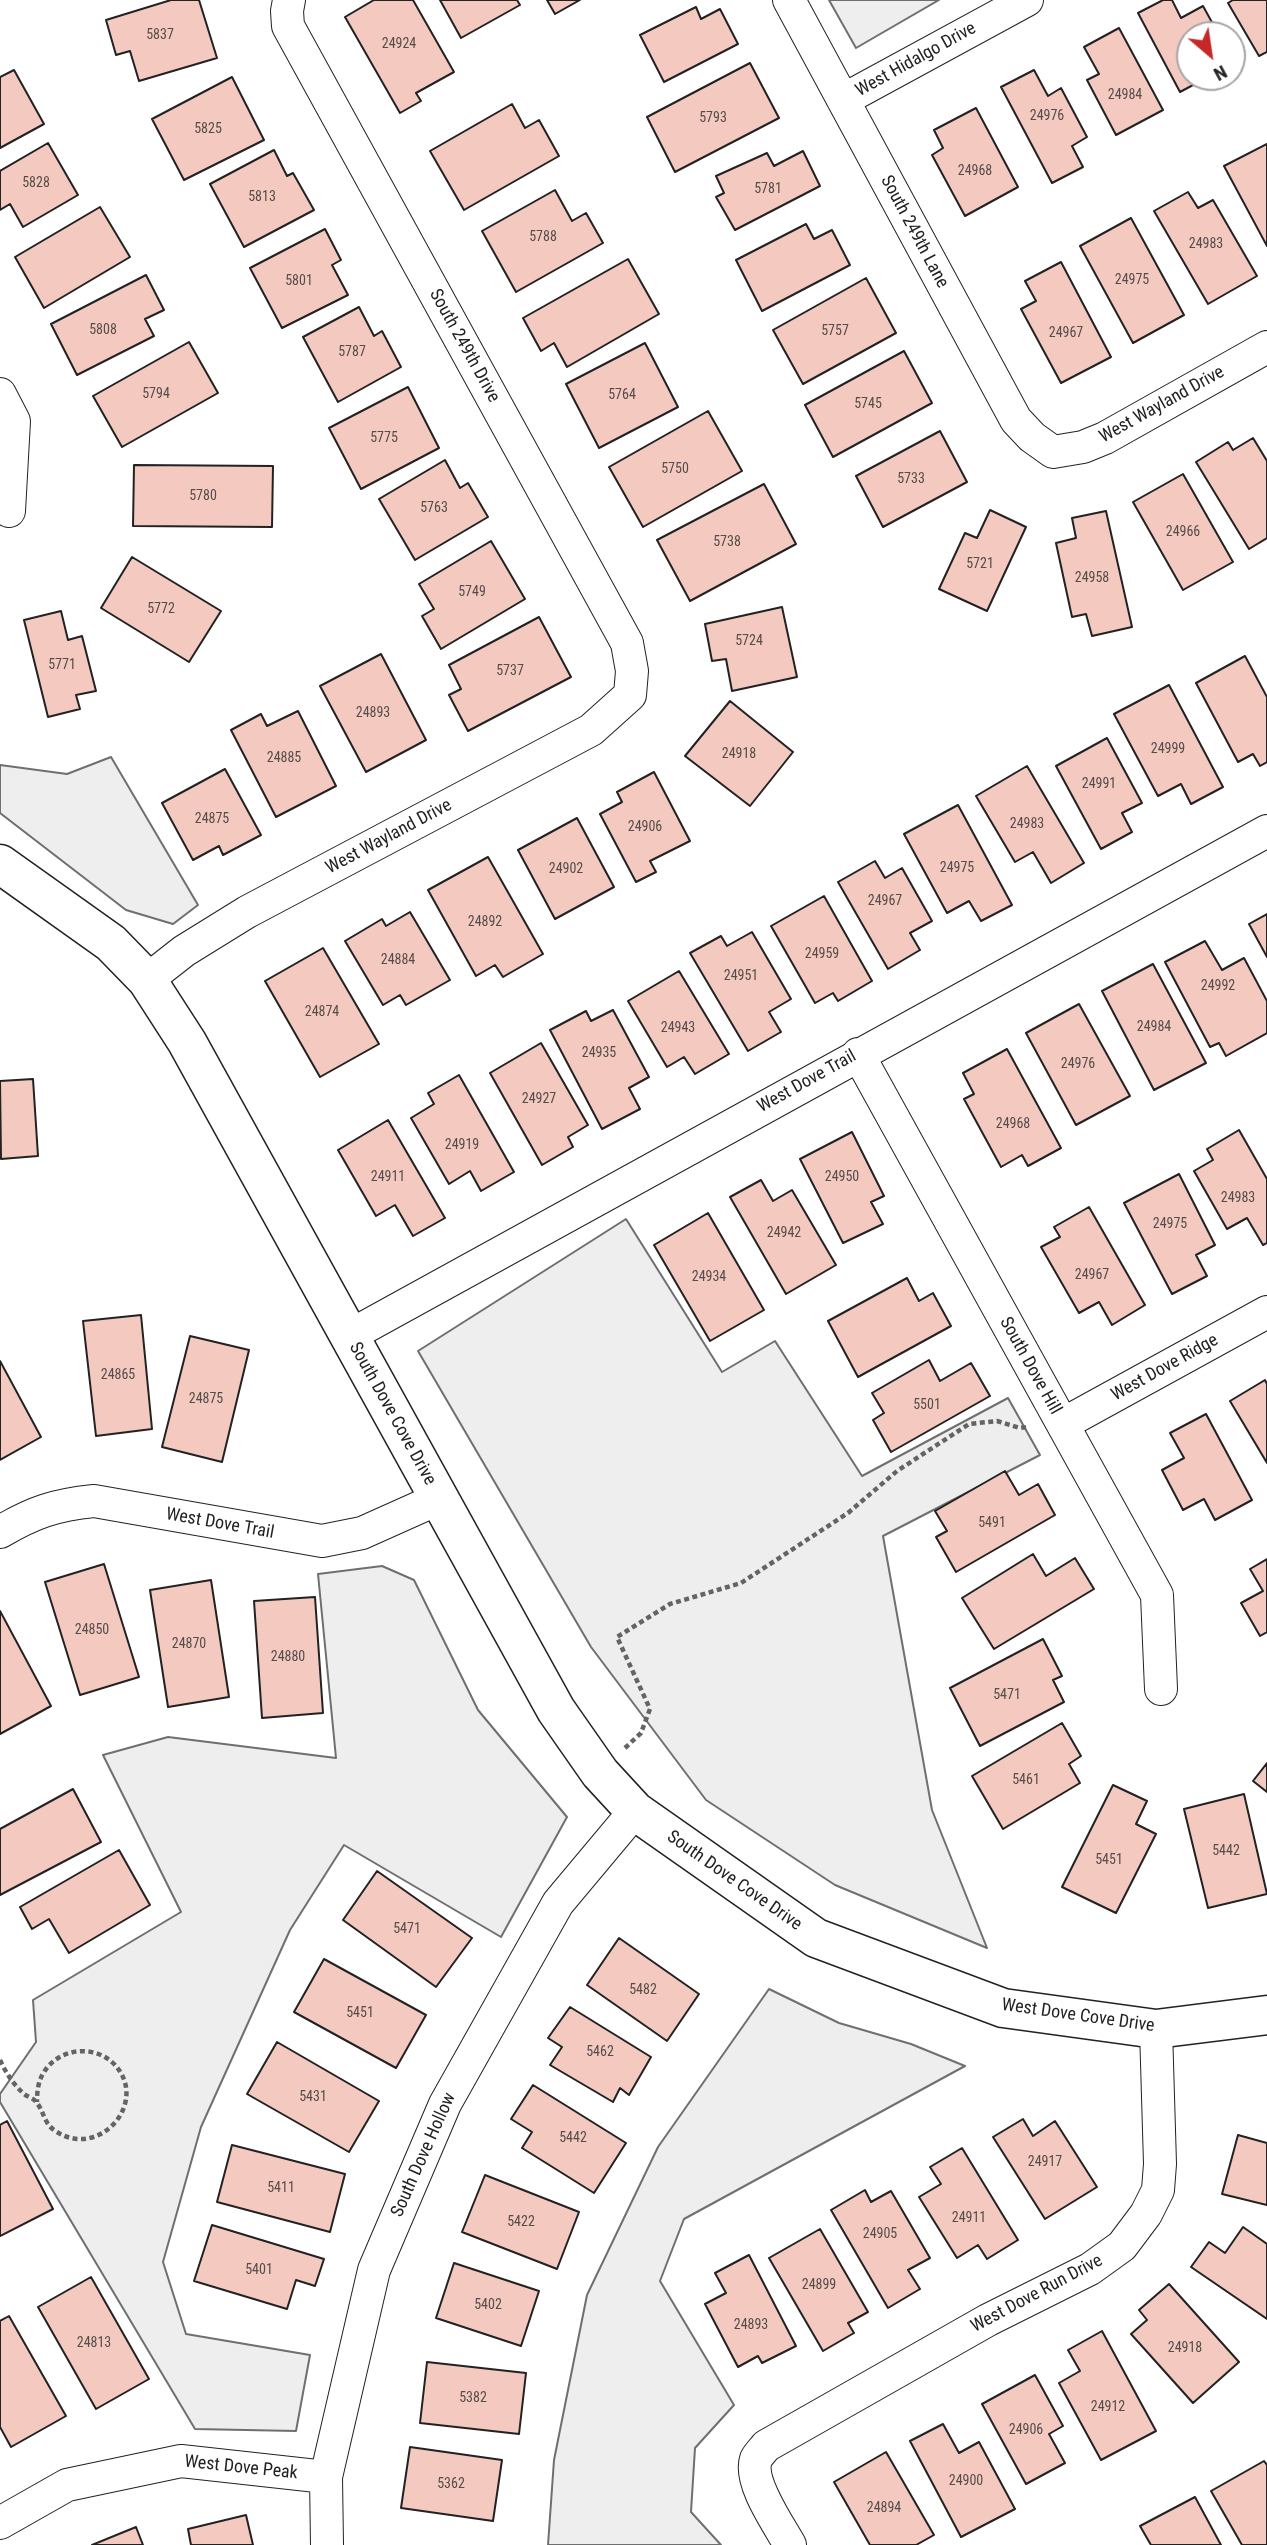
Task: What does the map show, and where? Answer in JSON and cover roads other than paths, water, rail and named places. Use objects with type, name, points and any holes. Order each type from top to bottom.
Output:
[{"type":"street","name":"South 249th Drive","points":[[289,0],[286,11],[288,26],[627,643],[632,671],[630,695]]},
{"type":"street","name":"South 249th Lane","points":[[789,0],[1016,420],[1031,437],[1053,452]]},
{"type":"street","name":"West Hidalgo Drive","points":[[843,100],[1027,0]]},
{"type":"street","name":"West Wayland Drive","points":[[1053,452],[1083,447],[1105,438],[1267,347]]},
{"type":"street","points":[[0,394],[14,421],[9,511]]},
{"type":"street","name":"West Wayland Drive","points":[[147,980],[184,951],[247,912],[591,730],[630,695]]},
{"type":"street","name":"West Dove Trail","points":[[349,1336],[1267,831]]},
{"type":"street","name":"South Dove Cove Drive","points":[[0,864],[111,943],[147,980],[187,1042],[556,1710],[600,1773],[635,1811],[816,1938]]},
{"type":"street","name":"South Dove Hill","points":[[858,1054],[1157,1595],[1161,1689]]},
{"type":"street","name":"West Dove Ridge","points":[[1063,1424],[1267,1312]]},
{"type":"street","name":"West Dove Trail","points":[[0,1532],[29,1515],[62,1505],[94,1501],[322,1541],[362,1534],[439,1499]]},
{"type":"street","name":"South Dove Hollow","points":[[327,2545],[326,2477],[374,2270],[445,2104],[558,1903],[635,1811]]},
{"type":"street","name":"West Dove Cove Drive","points":[[816,1938],[1003,2008],[1156,2029],[1267,2015]]},
{"type":"street","name":"West Dove Run Drive","points":[[790,2545],[754,2474],[756,2459],[766,2446],[988,2320],[1090,2269],[1122,2246],[1146,2214],[1158,2190],[1160,2164],[1156,2029]]},
{"type":"street","name":"West Dove Peak","points":[[0,2523],[67,2485],[181,2461],[326,2477]]}]
